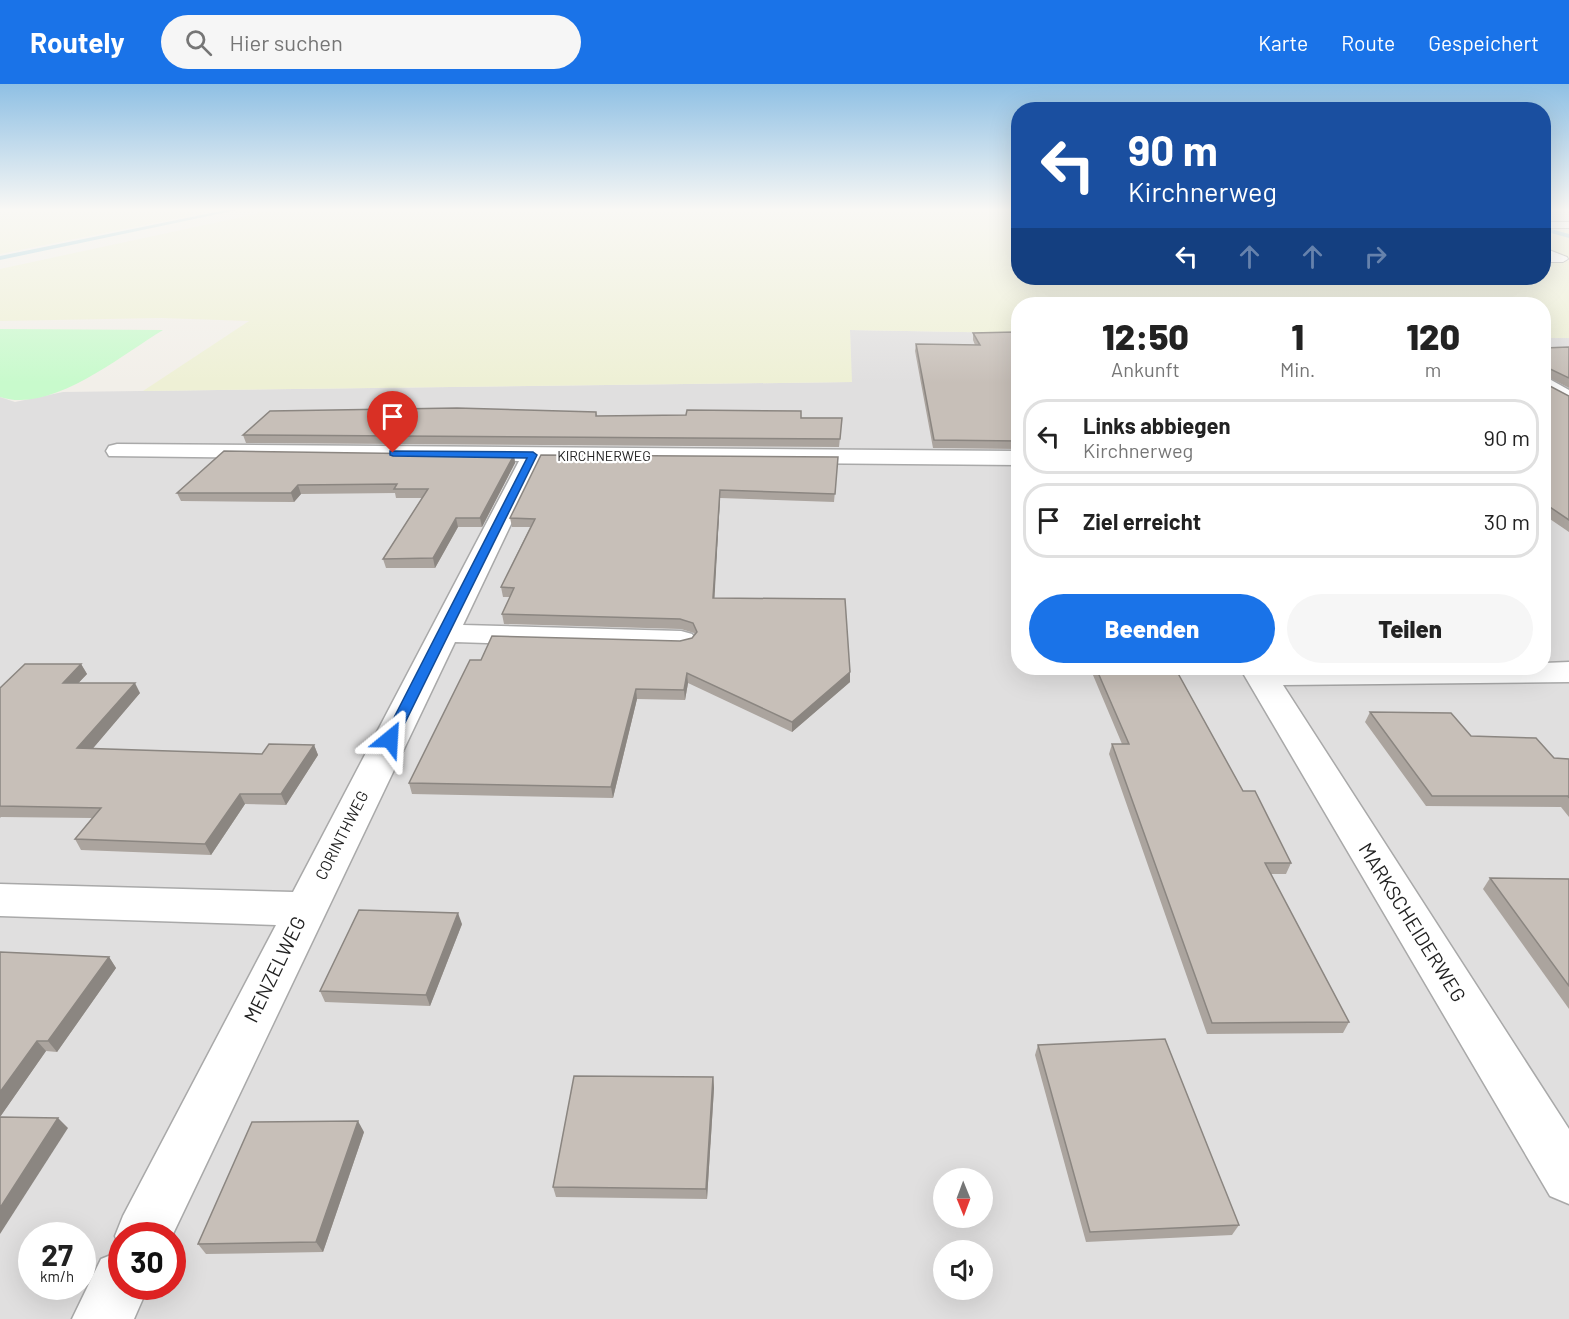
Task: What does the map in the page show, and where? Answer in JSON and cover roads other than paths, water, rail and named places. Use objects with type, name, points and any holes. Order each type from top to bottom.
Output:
[{"type":"street","points":[[1551,387],[1569,399]]},
{"type":"street","name":"KIRCHNERWEG","points":[[117,451],[1011,458]]},
{"type":"street","name":"CORINTHWEG","points":[[304,909],[533,455]]},
{"type":"street","points":[[443,633],[681,640]]},
{"type":"street","points":[[1551,672],[1569,672]]},
{"type":"street","name":"MARKSCHEIDERWEG","points":[[1261,675],[1569,1177]]},
{"type":"street","name":"MENZELWEG","points":[[0,900],[304,909],[150,1222]]},
{"type":"street","points":[[102,1319],[112,1300]]}]
